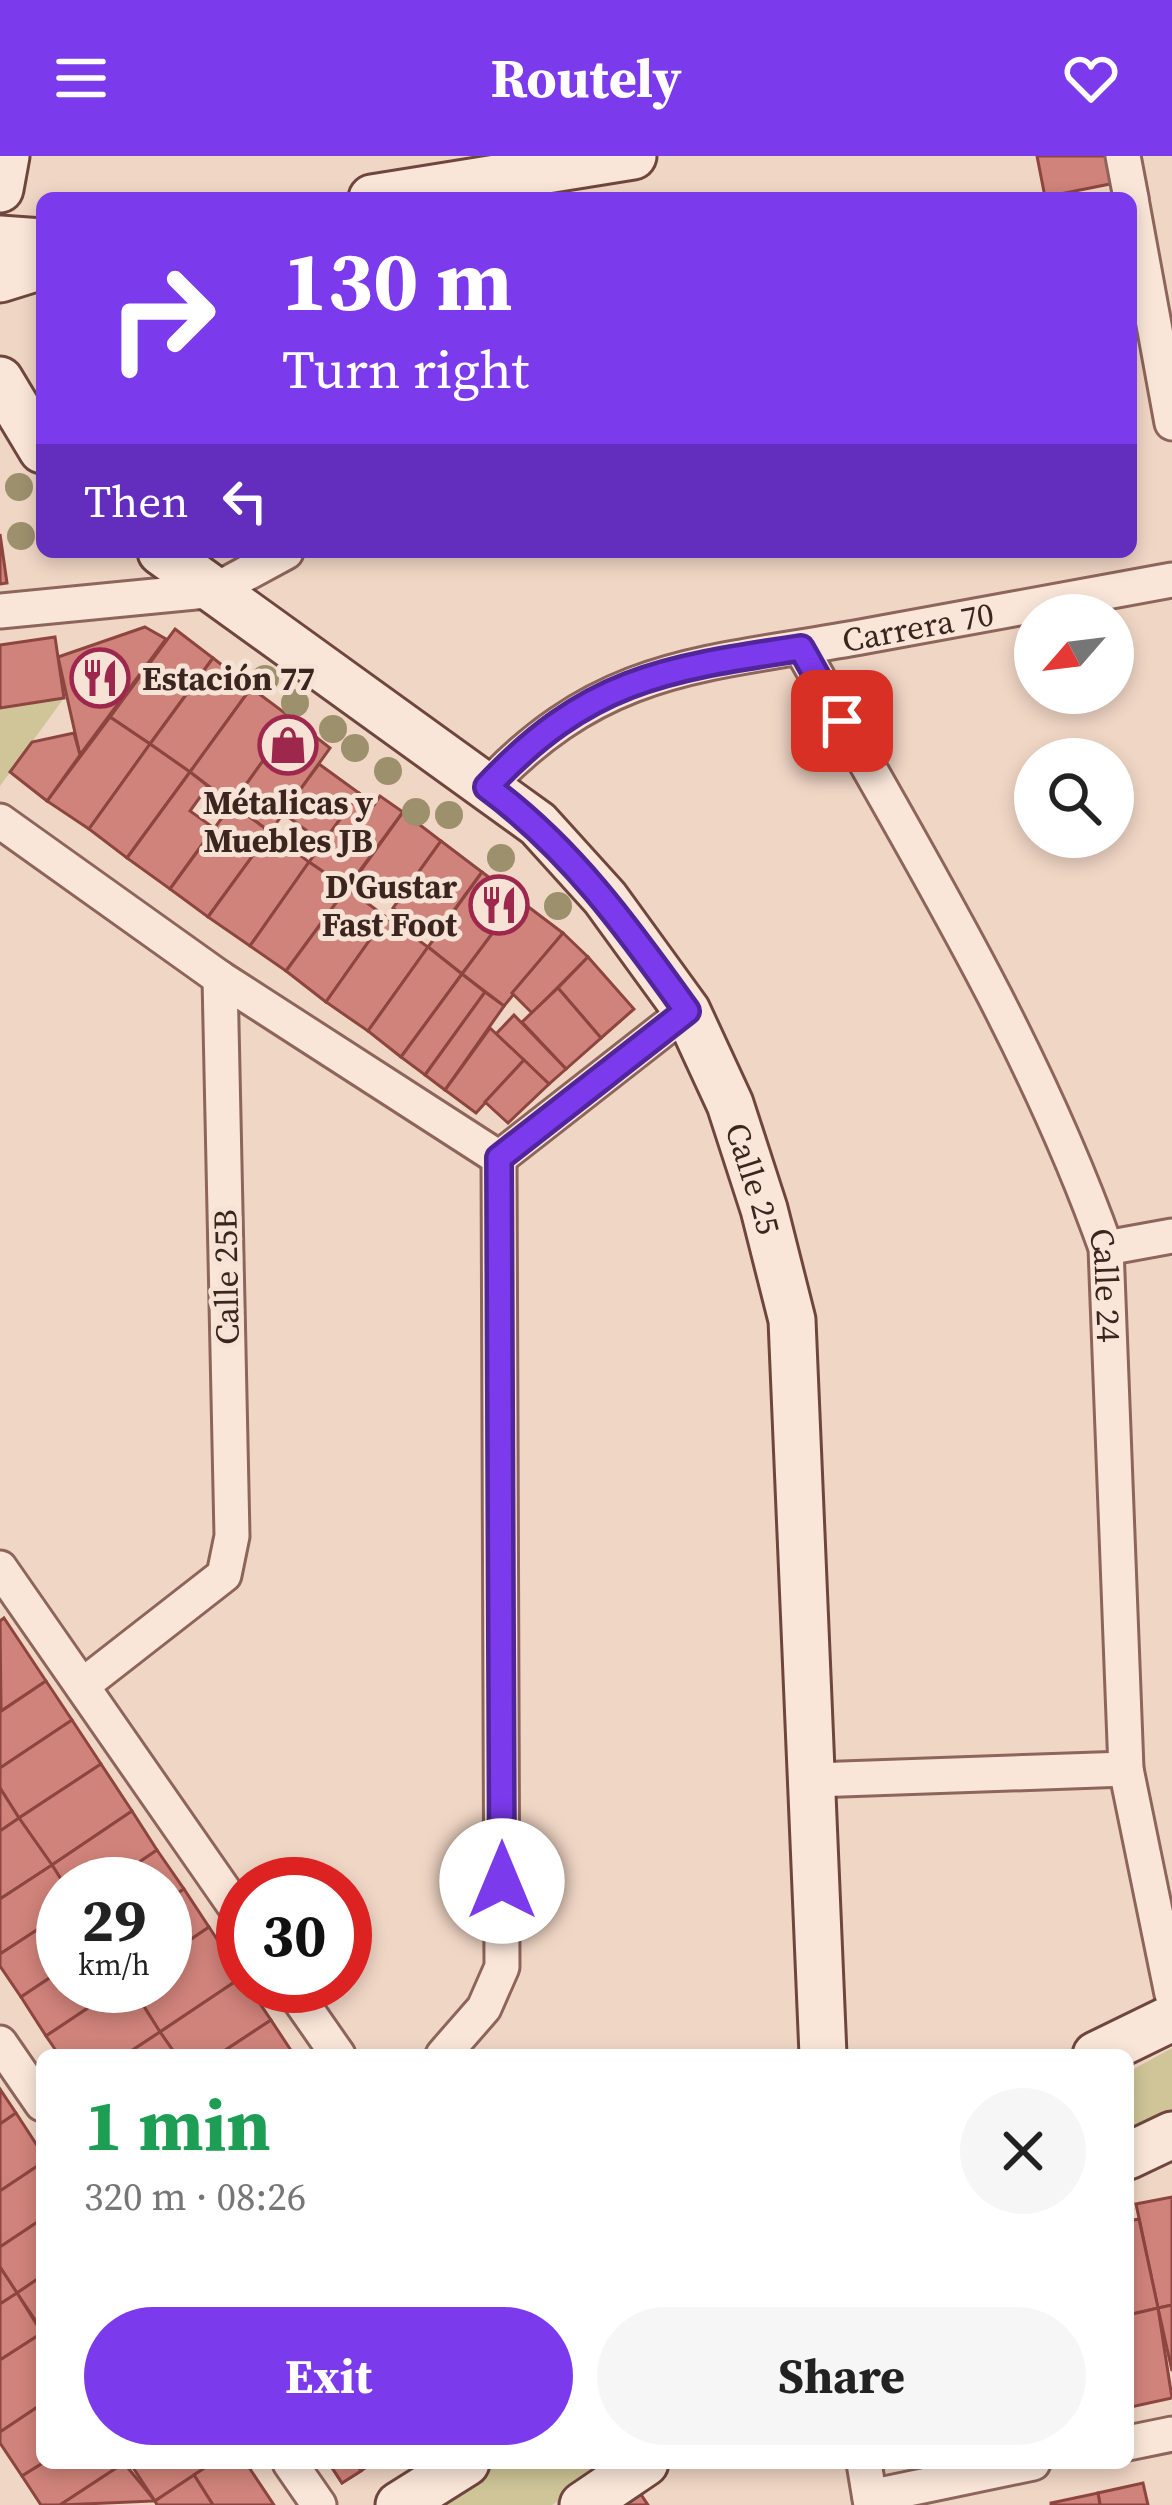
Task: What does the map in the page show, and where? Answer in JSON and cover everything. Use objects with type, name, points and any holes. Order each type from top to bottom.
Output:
[{"type":"street","points":[[0,189],[6,156]]},
{"type":"street","points":[[409,192],[633,156]]},
{"type":"street","points":[[1124,156],[1130,192]]},
{"type":"street","points":[[0,239],[36,242]]},
{"type":"street","points":[[0,279],[36,268]]},
{"type":"street","points":[[1137,268],[1143,337],[1172,423]]},
{"type":"street","points":[[0,380],[36,440]]},
{"type":"street","name":"Calle 25","points":[[170,558],[538,824],[605,898],[687,1011],[730,1104],[764,1209],[791,1320],[823,2049]]},
{"type":"street","points":[[0,611],[216,590],[275,558]]},
{"type":"street","name":"Carrera 70","points":[[487,787],[532,738],[600,698],[679,667],[1172,580]]},
{"type":"street","name":"Calle 24","points":[[801,648],[1016,1040],[1082,1180],[1106,1249],[1126,1769],[1172,1994]]},
{"type":"street","points":[[0,821],[220,978],[499,1158]]},
{"type":"street","name":"Calle 25B","points":[[83,1685],[224,1575],[232,1536],[220,978]]},
{"type":"street","points":[[499,1158],[687,1011]]},
{"type":"street","points":[[448,2049],[484,2008],[502,1967],[499,1158]]},
{"type":"street","points":[[1106,1249],[1172,1236]]},
{"type":"street","points":[[1,1575],[216,1879]]},
{"type":"street","points":[[814,1780],[1126,1769]]},
{"type":"street","points":[[309,2013],[334,2049]]},
{"type":"street","points":[[1108,2049],[1172,2018]]},
{"type":"street","points":[[0,2043],[36,2095]]},
{"type":"street","points":[[1134,2153],[1172,2135]]},
{"type":"street","points":[[1134,2442],[1172,2434]]},
{"type":"street","points":[[294,2469],[319,2505]]},
{"type":"street","points":[[399,2505],[456,2469]]},
{"type":"street","points":[[583,2505],[636,2469]]},
{"type":"street","points":[[865,2469],[871,2501],[1007,2469]]},
{"type":"shaded area","points":[[64,698],[0,786],[0,708]]},
{"type":"shaded area","points":[[1172,2048],[1172,2115],[1134,2135],[1134,2069]]},
{"type":"shaded area","points":[[491,2469],[606,2469],[552,2505],[436,2505]]},
{"type":"building","points":[[1037,156],[1109,156],[1115,183],[1044,192]]},
{"type":"building","points":[[0,534],[7,583],[0,584]]},
{"type":"building","name":"Estación 77","points":[[145,627],[166,639],[80,755],[58,657]]},
{"type":"building","points":[[175,629],[213,658],[150,744],[110,717]]},
{"type":"building","points":[[55,637],[64,698],[0,708],[0,645]]},
{"type":"building","points":[[213,658],[251,688],[190,772],[150,744]]},
{"type":"building","points":[[251,688],[293,719],[232,804],[190,772]]},
{"type":"building","points":[[110,717],[150,744],[89,829],[47,801]]},
{"type":"building","points":[[293,719],[330,748],[270,832],[232,804]]},
{"type":"building","points":[[74,733],[80,755],[47,801],[10,772],[32,742]]},
{"type":"building","points":[[150,744],[190,772],[127,858],[89,829]]},
{"type":"building","points":[[319,764],[359,793],[323,843],[283,813]]},
{"type":"building","points":[[190,772],[208,786],[190,811],[214,828],[170,889],[127,858]]},
{"type":"building","points":[[359,793],[374,805],[380,796],[403,812],[347,888],[309,862]]},
{"type":"building","points":[[232,804],[270,832],[208,917],[170,889]]},
{"type":"building","points":[[403,812],[441,841],[397,902],[359,873]]},
{"type":"building","points":[[270,832],[309,862],[250,946],[208,917]]},
{"type":"building","points":[[441,841],[482,872],[433,939],[393,908]]},
{"type":"building","points":[[309,862],[347,888],[286,971],[250,946]]},
{"type":"building","points":[[482,872],[518,899],[462,974],[428,947]]},
{"type":"building","points":[[347,888],[386,917],[326,1002],[286,971]]},
{"type":"building","points":[[518,899],[563,933],[504,1006],[462,974]]},
{"type":"building","points":[[386,917],[428,947],[368,1031],[326,1002]]},
{"type":"building","points":[[563,933],[588,957],[532,1013],[512,993]]},
{"type":"building","points":[[428,947],[462,974],[401,1057],[368,1031]]},
{"type":"building","points":[[588,957],[634,1009],[601,1038],[558,988]]},
{"type":"building","points":[[462,974],[485,992],[425,1075],[401,1057]]},
{"type":"building","points":[[558,988],[601,1038],[566,1069],[522,1022]]},
{"type":"building","points":[[485,992],[504,1006],[445,1090],[425,1075]]},
{"type":"building","points":[[514,1015],[566,1069],[549,1084],[496,1034]]},
{"type":"building","points":[[490,1028],[524,1060],[476,1113],[445,1090]]},
{"type":"building","points":[[524,1060],[549,1084],[508,1123],[485,1102]]},
{"type":"building","points":[[4,1618],[46,1681],[1,1711],[0,1621]]},
{"type":"building","points":[[46,1681],[72,1720],[0,1768],[0,1712]]},
{"type":"building","points":[[72,1720],[101,1764],[19,1818],[0,1788],[0,1768]]},
{"type":"building","points":[[101,1764],[132,1811],[64,1857],[46,1857],[19,1818]]},
{"type":"building","points":[[0,1788],[19,1818],[0,1831]]},
{"type":"building","points":[[132,1811],[157,1850],[147,1857],[64,1857]]},
{"type":"building","points":[[19,1818],[46,1857],[36,1857],[36,1875],[0,1899],[0,1831]]},
{"type":"building","points":[[36,1875],[36,1931],[0,1954],[0,1899]]},
{"type":"building","points":[[192,1901],[209,1927],[192,1939]]},
{"type":"building","points":[[209,1927],[216,1938],[216,1994],[192,2011],[192,1939]]},
{"type":"building","points":[[36,1931],[36,1987],[21,1997],[0,1966],[0,1954]]},
{"type":"building","points":[[36,1987],[36,2013],[80,2013],[46,2036],[21,1997]]},
{"type":"building","points":[[216,1994],[216,2013],[266,2013],[271,2020],[227,2049],[172,2049],[160,2032]]},
{"type":"building","points":[[80,2013],[148,2013],[160,2032],[134,2049],[55,2049],[46,2036]]},
{"type":"building","points":[[148,2013],[188,2013],[160,2032]]},
{"type":"building","points":[[271,2020],[290,2049],[227,2049]]},
{"type":"building","points":[[160,2032],[172,2049],[134,2049]]},
{"type":"building","points":[[0,2089],[16,2113],[0,2124]]},
{"type":"building","points":[[16,2113],[36,2144],[36,2167],[0,2191],[0,2124]]},
{"type":"building","points":[[36,2167],[36,2223],[0,2247],[0,2191]]},
{"type":"building","points":[[1172,2197],[1172,2305],[1158,2308],[1136,2204]]},
{"type":"building","points":[[1139,2219],[1158,2308],[1134,2314],[1134,2220]]},
{"type":"building","points":[[36,2223],[36,2280],[17,2293],[0,2267],[0,2247]]},
{"type":"building","points":[[0,2267],[17,2293],[0,2304]]},
{"type":"building","points":[[36,2280],[36,2321],[17,2293]]},
{"type":"building","points":[[17,2293],[36,2323],[36,2337],[0,2360],[0,2304]]},
{"type":"building","points":[[1172,2305],[1172,2371],[1158,2308]]},
{"type":"building","points":[[1158,2308],[1172,2398],[1134,2406],[1134,2314]]},
{"type":"building","points":[[36,2337],[36,2408],[0,2432],[0,2360]]},
{"type":"building","points":[[36,2408],[36,2467],[22,2476],[0,2443],[0,2432]]},
{"type":"building","points":[[36,2467],[115,2469],[60,2505],[41,2505],[22,2476]]},
{"type":"building","points":[[115,2469],[129,2469],[155,2501],[60,2505]]},
{"type":"building","points":[[134,2469],[203,2469],[155,2501]]},
{"type":"building","points":[[203,2469],[250,2469],[274,2505],[213,2505],[194,2475]]},
{"type":"building","points":[[333,2469],[364,2469],[342,2483]]},
{"type":"building","points":[[333,2469],[360,2469],[361,2471],[342,2483]]},
{"type":"building","points":[[194,2475],[213,2505],[157,2505],[155,2501]]},
{"type":"building","points":[[1143,2483],[1148,2505],[1100,2505],[1098,2493]]},
{"type":"building","points":[[636,2487],[648,2505],[609,2505]]},
{"type":"building","points":[[1098,2493],[1100,2505],[1051,2505],[1051,2503]]},
{"type":"place","name":"Estación 77","points":[[100,678]]},
{"type":"place","name":"Métalicas y Muebles JB","points":[[288,745]]},
{"type":"place","name":"D'Gustar Fast Foot","points":[[499,905]]},
{"type":"route","points":[[502,1881],[499,1158],[687,1011],[605,898],[538,824],[487,787],[532,738],[564,716],[679,667],[801,648],[842,721]]}]
